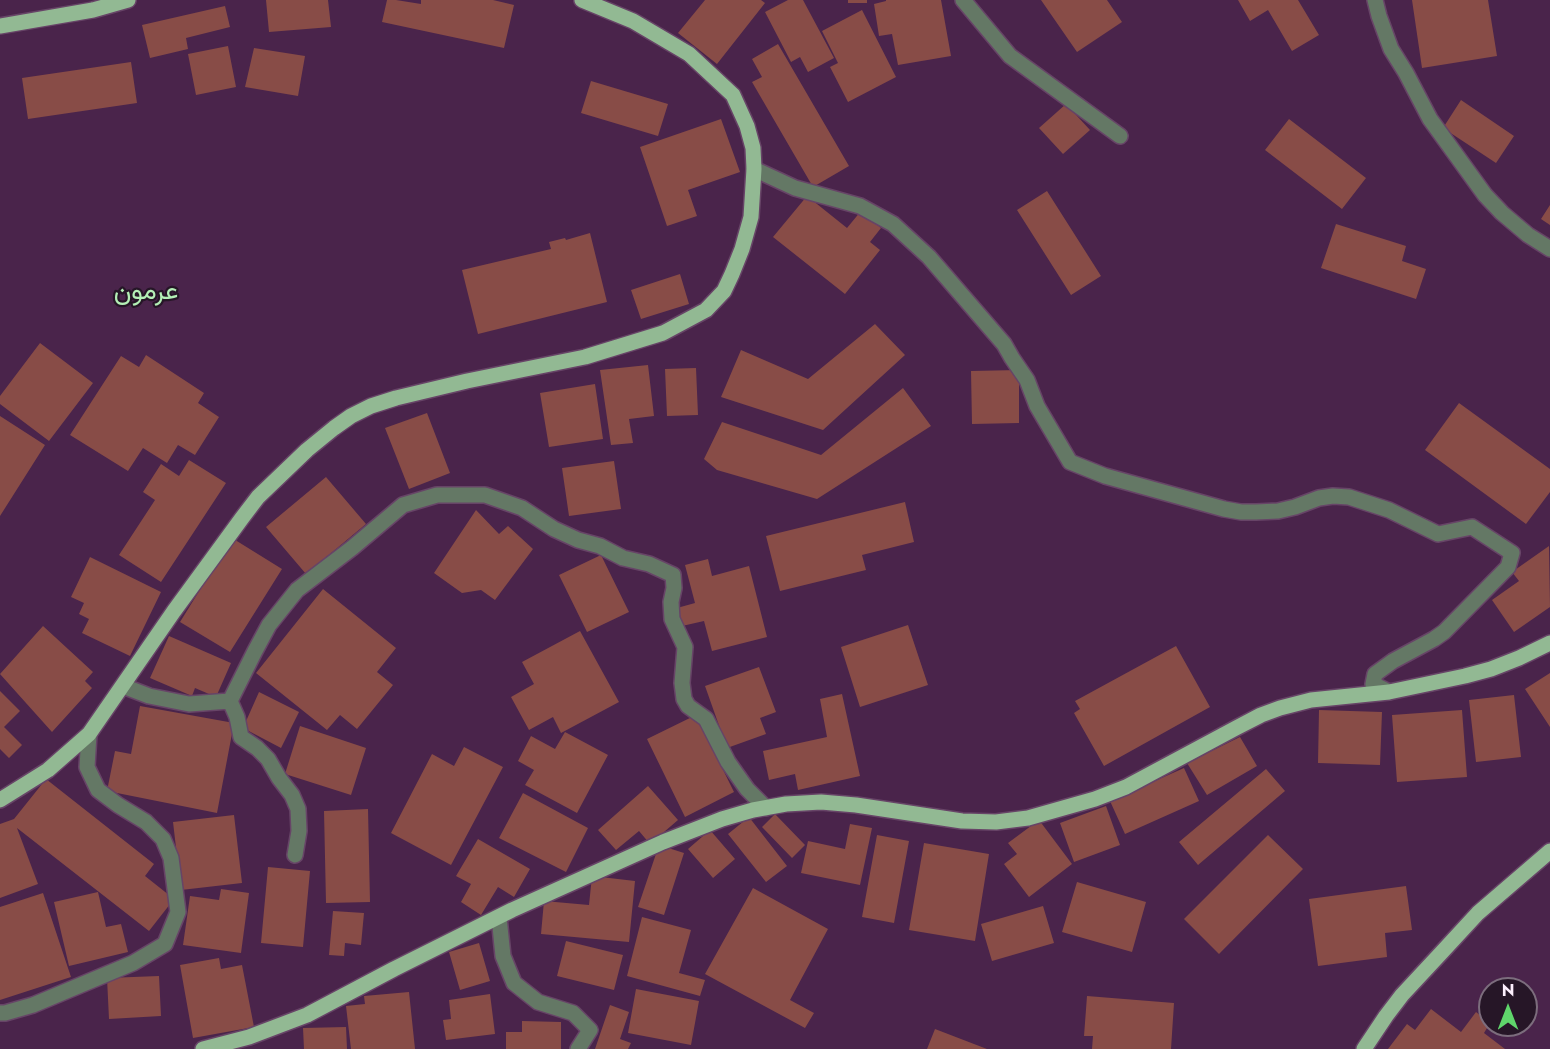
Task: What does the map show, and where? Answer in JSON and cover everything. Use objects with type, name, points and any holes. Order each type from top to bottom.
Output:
[{"type":"main road","points":[[0,26],[93,10],[128,0]]},
{"type":"main road","points":[[0,800],[48,770],[88,734],[174,611],[258,497],[307,450],[351,416],[371,406],[396,398],[585,357],[663,333],[706,309],[724,291],[742,249],[751,216],[754,169],[753,148],[747,126],[733,95],[689,54],[633,21],[582,0]]},
{"type":"main road","points":[[203,1049],[249,1037],[307,1015],[499,917],[678,836],[722,819],[786,804],[821,802],[962,821],[996,822],[1028,818],[1095,799],[1125,787],[1236,728],[1280,708],[1311,700],[1389,692],[1465,676],[1491,669],[1550,643]]},
{"type":"main road","points":[[1364,1049],[1386,1016],[1442,951],[1478,913],[1550,851]]},
{"type":"street","points":[[963,0],[1010,56],[1120,136]]},
{"type":"street","points":[[1375,0],[1391,49],[1430,119],[1485,195],[1528,235],[1550,249]]},
{"type":"street","points":[[754,169],[795,188],[860,206],[893,224],[929,257],[1004,344],[1027,380],[1037,406],[1070,462],[1105,476],[1241,512],[1278,511],[1320,498],[1349,497],[1389,510],[1438,534],[1473,527],[1512,553],[1508,567],[1444,632],[1375,674],[1373,684],[1389,692]]},
{"type":"street","points":[[230,701],[269,625],[297,590],[403,505],[437,495],[485,495],[522,508],[554,529],[578,540],[600,546],[623,558],[649,564],[673,575],[672,619],[686,646],[682,683],[684,699],[688,706],[706,719],[728,762],[747,789],[766,808]]},
{"type":"street","points":[[123,686],[149,696],[189,704],[230,701]]},
{"type":"street","points":[[230,701],[237,717],[241,737],[268,759],[292,795],[298,809],[299,831],[295,855]]},
{"type":"street","points":[[0,1013],[33,1005],[133,963],[165,944],[178,912],[171,858],[163,839],[146,822],[98,790],[87,767],[88,734]]},
{"type":"street","points":[[499,917],[503,956],[514,983],[538,1002],[573,1013],[590,1030],[578,1049]]},
{"type":"building","points":[[266,0],[328,0],[331,27],[269,32]]},
{"type":"building","points":[[387,0],[421,4],[421,0],[493,0],[514,5],[504,48],[382,22]]},
{"type":"building","points":[[705,0],[761,0],[765,3],[717,64],[678,33]]},
{"type":"building","points":[[788,0],[803,0],[834,58],[808,72],[800,57],[791,62],[765,12]]},
{"type":"building","points":[[848,0],[867,0],[867,3],[848,3]]},
{"type":"building","points":[[886,0],[941,0],[951,56],[898,65],[892,34],[879,36],[874,4]]},
{"type":"building","points":[[1041,0],[1107,0],[1122,22],[1077,52]]},
{"type":"building","points":[[1238,0],[1298,0],[1319,35],[1292,51],[1268,10],[1250,21]]},
{"type":"building","points":[[1412,0],[1488,0],[1497,56],[1422,68]]},
{"type":"building","points":[[225,6],[230,27],[186,38],[188,49],[150,58],[142,25]]},
{"type":"building","points":[[862,10],[896,77],[848,102],[830,67],[838,63],[822,31]]},
{"type":"building","points":[[778,44],[849,166],[813,187],[752,82],[762,77],[752,59]]},
{"type":"building","points":[[228,46],[236,87],[196,95],[188,54]]},
{"type":"building","points":[[254,48],[305,56],[298,96],[245,87]]},
{"type":"building","points":[[131,62],[137,103],[28,119],[22,78]]},
{"type":"building","points":[[591,81],[668,104],[658,136],[581,113]]},
{"type":"building","points":[[1461,100],[1514,136],[1496,163],[1443,128]]},
{"type":"building","points":[[1066,104],[1090,130],[1063,154],[1039,128]]},
{"type":"building","points":[[721,119],[740,172],[688,190],[697,216],[667,226],[640,147]]},
{"type":"building","points":[[1289,119],[1366,178],[1342,209],[1265,150]]},
{"type":"building","points":[[1047,191],[1101,276],[1071,295],[1017,210]]},
{"type":"building","points":[[807,196],[847,228],[861,211],[881,228],[870,242],[880,250],[845,294],[773,237]]},
{"type":"building","points":[[1550,205],[1550,225],[1541,219]]},
{"type":"building","points":[[1336,224],[1406,246],[1402,261],[1426,269],[1416,299],[1321,268]]},
{"type":"building","points":[[590,233],[607,302],[478,334],[462,270],[551,249],[549,242]]},
{"type":"building","points":[[680,274],[689,304],[641,319],[631,290]]},
{"type":"building","points":[[875,324],[905,355],[823,430],[721,397],[741,350],[808,379]]},
{"type":"building","points":[[40,343],[93,383],[49,441],[0,404],[0,396]]},
{"type":"building","points":[[146,355],[204,393],[198,403],[219,417],[195,455],[178,445],[167,463],[143,448],[128,471],[70,435],[121,356],[139,367]]},
{"type":"building","points":[[648,365],[654,416],[629,419],[633,443],[611,445],[600,370]]},
{"type":"building","points":[[696,368],[698,415],[667,416],[665,369]]},
{"type":"building","points":[[1019,370],[1019,423],[972,424],[971,371]]},
{"type":"building","points":[[595,384],[603,439],[549,447],[540,393]]},
{"type":"building","points":[[903,388],[931,426],[817,499],[717,470],[704,459],[722,422],[821,455]]},
{"type":"building","points":[[1459,403],[1550,469],[1550,492],[1526,524],[1425,450]]},
{"type":"building","points":[[427,413],[450,473],[409,489],[385,428]]},
{"type":"building","points":[[0,416],[45,445],[0,516]]},
{"type":"building","points":[[189,460],[226,483],[161,582],[119,555],[155,500],[143,492],[161,464],[179,476]]},
{"type":"building","points":[[614,461],[621,509],[569,516],[562,468]]},
{"type":"building","points":[[326,477],[366,524],[306,574],[266,527]]},
{"type":"building","points":[[905,502],[914,542],[862,555],[866,570],[780,591],[766,536]]},
{"type":"building","points":[[476,510],[499,534],[508,526],[533,549],[495,600],[481,590],[462,593],[434,573]]},
{"type":"building","points":[[232,538],[282,569],[230,652],[180,622]]},
{"type":"building","points":[[1549,546],[1550,607],[1514,632],[1492,600],[1519,581],[1512,572]]},
{"type":"building","points":[[601,555],[629,612],[587,632],[559,575]]},
{"type":"building","points":[[90,557],[161,592],[130,656],[82,633],[89,619],[79,614],[84,603],[71,597]]},
{"type":"building","points":[[708,559],[712,576],[749,566],[767,637],[712,651],[704,621],[682,626],[677,608],[695,603],[685,565]]},
{"type":"building","points":[[323,589],[396,648],[377,672],[393,685],[357,729],[340,715],[327,730],[256,673]]},
{"type":"building","points":[[908,625],[928,685],[860,707],[841,647]]},
{"type":"building","points":[[43,626],[93,672],[85,681],[92,688],[52,732],[0,674]]},
{"type":"building","points":[[580,631],[619,702],[561,733],[553,717],[529,730],[511,697],[534,684],[522,662]]},
{"type":"building","points":[[169,636],[231,663],[216,697],[195,688],[192,696],[150,678]]},
{"type":"building","points":[[1176,646],[1210,707],[1104,766],[1074,713],[1080,709],[1075,701]]},
{"type":"building","points":[[759,667],[776,712],[760,718],[766,734],[727,748],[705,686]]},
{"type":"building","points":[[1550,673],[1550,727],[1525,689]]},
{"type":"building","points":[[0,691],[20,711],[4,727],[22,745],[9,758],[0,749]]},
{"type":"building","points":[[259,692],[299,712],[281,748],[243,728]]},
{"type":"building","points":[[842,694],[860,776],[798,790],[795,774],[769,780],[763,751],[827,737],[820,699]]},
{"type":"building","points":[[1514,695],[1521,757],[1476,762],[1469,700]]},
{"type":"building","points":[[140,706],[234,723],[217,813],[107,791],[115,751],[131,754]]},
{"type":"building","points":[[1319,710],[1382,712],[1380,765],[1318,763]]},
{"type":"building","points":[[1462,710],[1467,777],[1397,782],[1392,715]]},
{"type":"building","points":[[696,715],[734,792],[685,817],[647,739]]},
{"type":"building","points":[[300,726],[366,748],[351,795],[285,774]]},
{"type":"building","points":[[565,732],[608,755],[577,813],[525,785],[534,770],[518,761],[531,736],[555,749]]},
{"type":"building","points":[[1240,737],[1257,766],[1207,795],[1187,763]]},
{"type":"building","points":[[464,747],[503,767],[451,865],[391,833],[432,754],[454,766]]},
{"type":"building","points":[[1184,768],[1199,801],[1125,834],[1110,801]]},
{"type":"building","points":[[1266,769],[1285,791],[1198,865],[1179,842]]},
{"type":"building","points":[[46,779],[154,864],[145,876],[174,899],[149,931],[17,828],[38,884],[0,898],[0,824],[14,819]]},
{"type":"building","points":[[648,786],[678,820],[650,844],[639,831],[616,850],[598,830]]},
{"type":"building","points":[[523,793],[588,828],[566,872],[499,838]]},
{"type":"building","points":[[1106,806],[1120,845],[1074,862],[1060,823]]},
{"type":"building","points":[[368,809],[370,902],[326,903],[324,811]]},
{"type":"building","points":[[775,814],[805,845],[792,858],[762,827]]},
{"type":"building","points":[[234,815],[242,883],[181,890],[173,822]]},
{"type":"building","points":[[749,817],[787,866],[766,882],[728,834]]},
{"type":"building","points":[[1039,820],[1072,864],[1029,897],[1004,864],[1017,854],[1008,843]]},
{"type":"building","points":[[850,824],[872,828],[860,885],[801,873],[808,841],[845,849]]},
{"type":"building","points":[[710,830],[735,859],[713,878],[688,849]]},
{"type":"building","points":[[877,835],[909,841],[894,923],[862,917]]},
{"type":"building","points":[[1268,835],[1303,869],[1219,954],[1184,919]]},
{"type":"building","points":[[478,839],[530,869],[514,897],[498,887],[481,915],[461,902],[471,884],[456,876]]},
{"type":"building","points":[[924,843],[989,854],[975,941],[909,930]]},
{"type":"building","points":[[659,845],[684,853],[664,915],[638,907]]},
{"type":"building","points":[[268,867],[310,871],[303,947],[261,943]]},
{"type":"building","points":[[592,876],[635,881],[629,942],[541,934],[544,901],[589,905]]},
{"type":"building","points":[[1077,882],[1146,902],[1132,952],[1062,932]]},
{"type":"building","points":[[1406,886],[1412,930],[1385,933],[1387,957],[1318,966],[1309,899]]},
{"type":"building","points":[[753,888],[828,929],[790,1000],[814,1013],[805,1028],[705,974]]},
{"type":"building","points":[[221,889],[249,893],[241,953],[183,945],[190,896],[219,900]]},
{"type":"building","points":[[98,892],[106,927],[121,924],[128,952],[69,966],[54,902]]},
{"type":"building","points":[[43,893],[71,977],[0,1000],[0,907]]},
{"type":"building","points":[[1043,906],[1054,943],[992,961],[981,924]]},
{"type":"building","points":[[333,911],[364,913],[361,945],[345,943],[344,956],[329,955]]},
{"type":"building","points":[[642,917],[691,930],[679,973],[705,980],[700,996],[627,976]]},
{"type":"building","points":[[566,941],[623,955],[614,990],[557,976]]},
{"type":"building","points":[[479,943],[490,981],[460,990],[449,952]]},
{"type":"building","points":[[219,958],[221,969],[242,965],[254,1027],[193,1038],[180,965]]},
{"type":"building","points":[[159,976],[161,1016],[109,1019],[107,978]]},
{"type":"building","points":[[636,989],[699,1001],[691,1045],[628,1033]]},
{"type":"building","points":[[409,992],[415,1049],[351,1049],[346,1006],[365,1004],[364,996]]},
{"type":"building","points":[[490,994],[495,1034],[446,1040],[443,1020],[451,1019],[449,1000]]},
{"type":"building","points":[[1087,996],[1174,1003],[1171,1049],[1092,1049],[1093,1036],[1084,1036]]},
{"type":"building","points":[[610,1005],[629,1012],[620,1039],[631,1043],[628,1049],[595,1049]]},
{"type":"building","points":[[1431,1009],[1461,1032],[1476,1012],[1478,1014],[1478,1037],[1489,1037],[1505,1049],[1388,1049],[1407,1024],[1415,1030]]},
{"type":"building","points":[[522,1021],[561,1022],[561,1049],[506,1049],[506,1032],[522,1032]]},
{"type":"building","points":[[346,1027],[347,1049],[304,1049],[303,1028]]},
{"type":"building","points":[[935,1029],[987,1049],[927,1049]]},
{"type":"district","name":"عرمون","points":[[146,293]]}]
